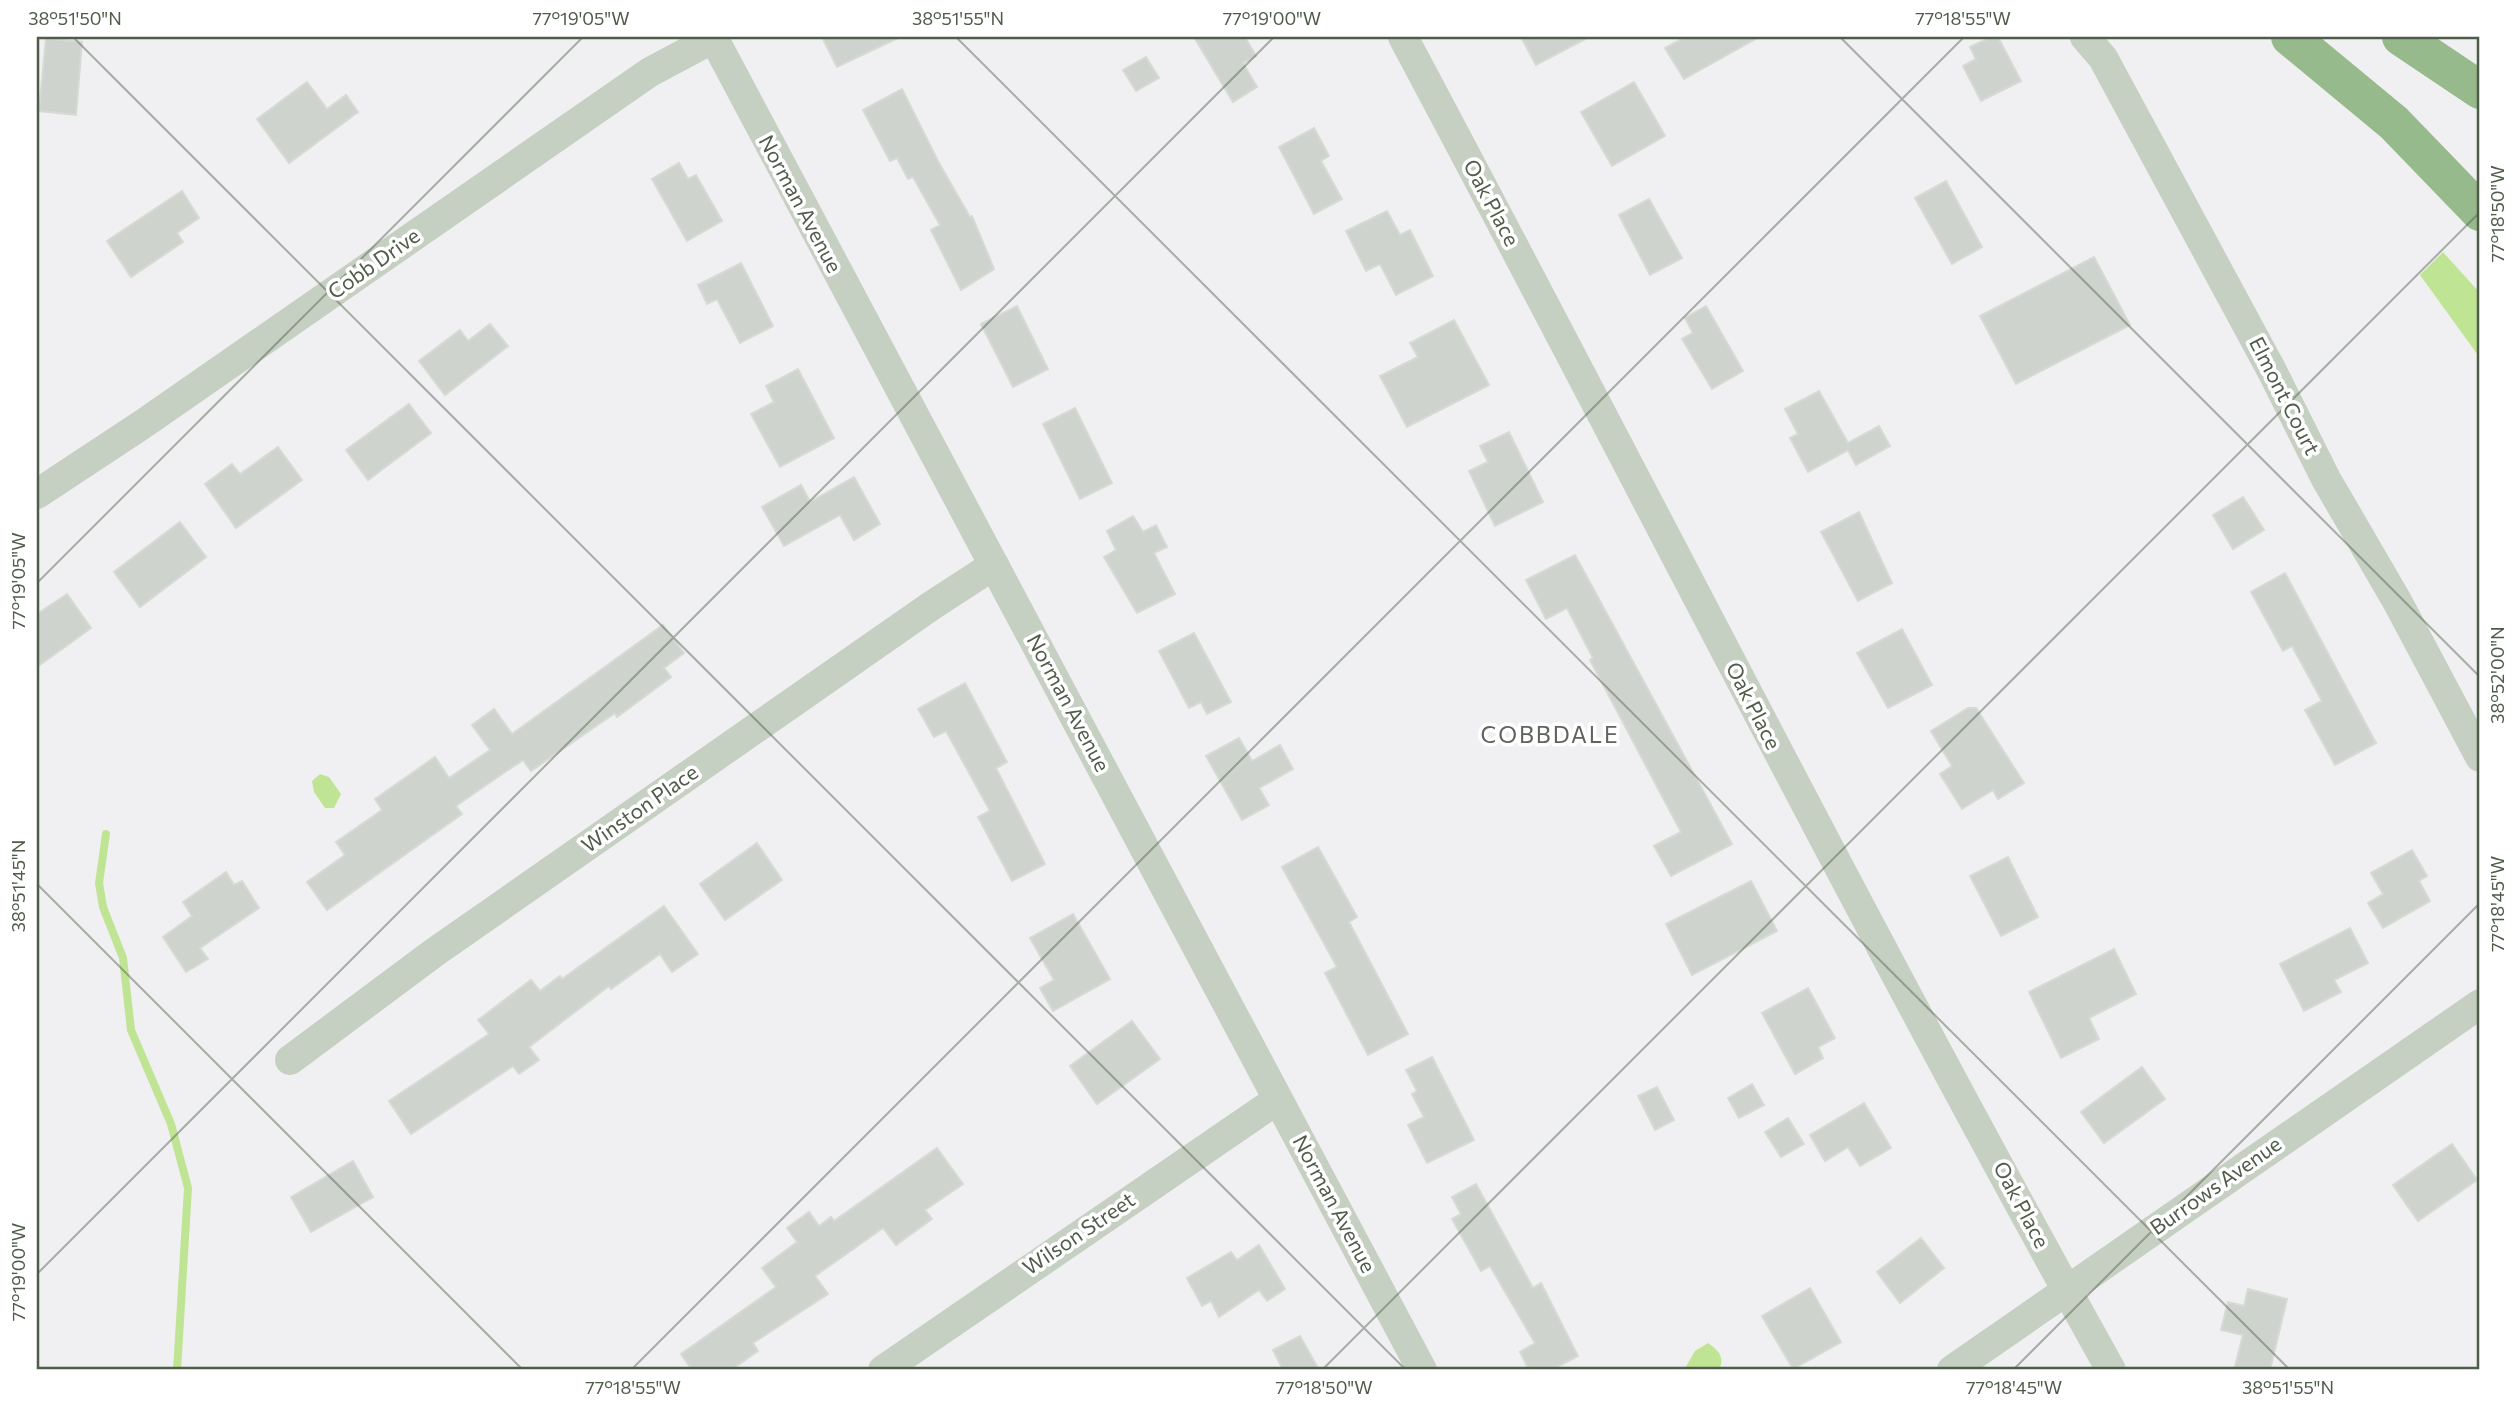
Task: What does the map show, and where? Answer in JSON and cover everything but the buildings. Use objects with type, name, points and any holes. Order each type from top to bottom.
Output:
[{"type":"highway","points":[[2291,37],[2395,123],[2480,212]]},
{"type":"highway","points":[[2401,37],[2480,90]]},
{"type":"street","name":"Oak Place","points":[[1403,37],[1571,352],[1795,787],[2111,1370]]},
{"type":"street","name":"Elmont Court","points":[[2085,37],[2103,58],[2115,79],[2272,371],[2326,479],[2397,601],[2480,757]]},
{"type":"street","name":"Cobb Drive","points":[[37,494],[143,424],[650,72],[713,38]]},
{"type":"street","name":"Norman Avenue","points":[[713,38],[816,236],[1422,1370]]},
{"type":"street","name":"Winston Place","points":[[290,1060],[435,952],[919,614],[994,565]]},
{"type":"street","name":"Burrows Avenue","points":[[1952,1370],[2480,1004]]},
{"type":"street","name":"Wilson Street","points":[[883,1370],[1277,1100]]},
{"type":"shaded area","points":[[2443,252],[2480,293],[2480,358],[2420,275]]},
{"type":"shaded area","points":[[320,774],[329,777],[341,794],[334,808],[325,808],[314,792],[312,781]]},
{"type":"shaded area","points":[[1708,1343],[1720,1355],[1719,1370],[1684,1370],[1695,1351]]},
{"type":"waterway","points":[[106,834],[99,883],[103,907],[123,958],[131,1030],[171,1124],[188,1188],[177,1370]]},
{"type":"district","name":"COBBDALE","points":[[1550,735]]}]
